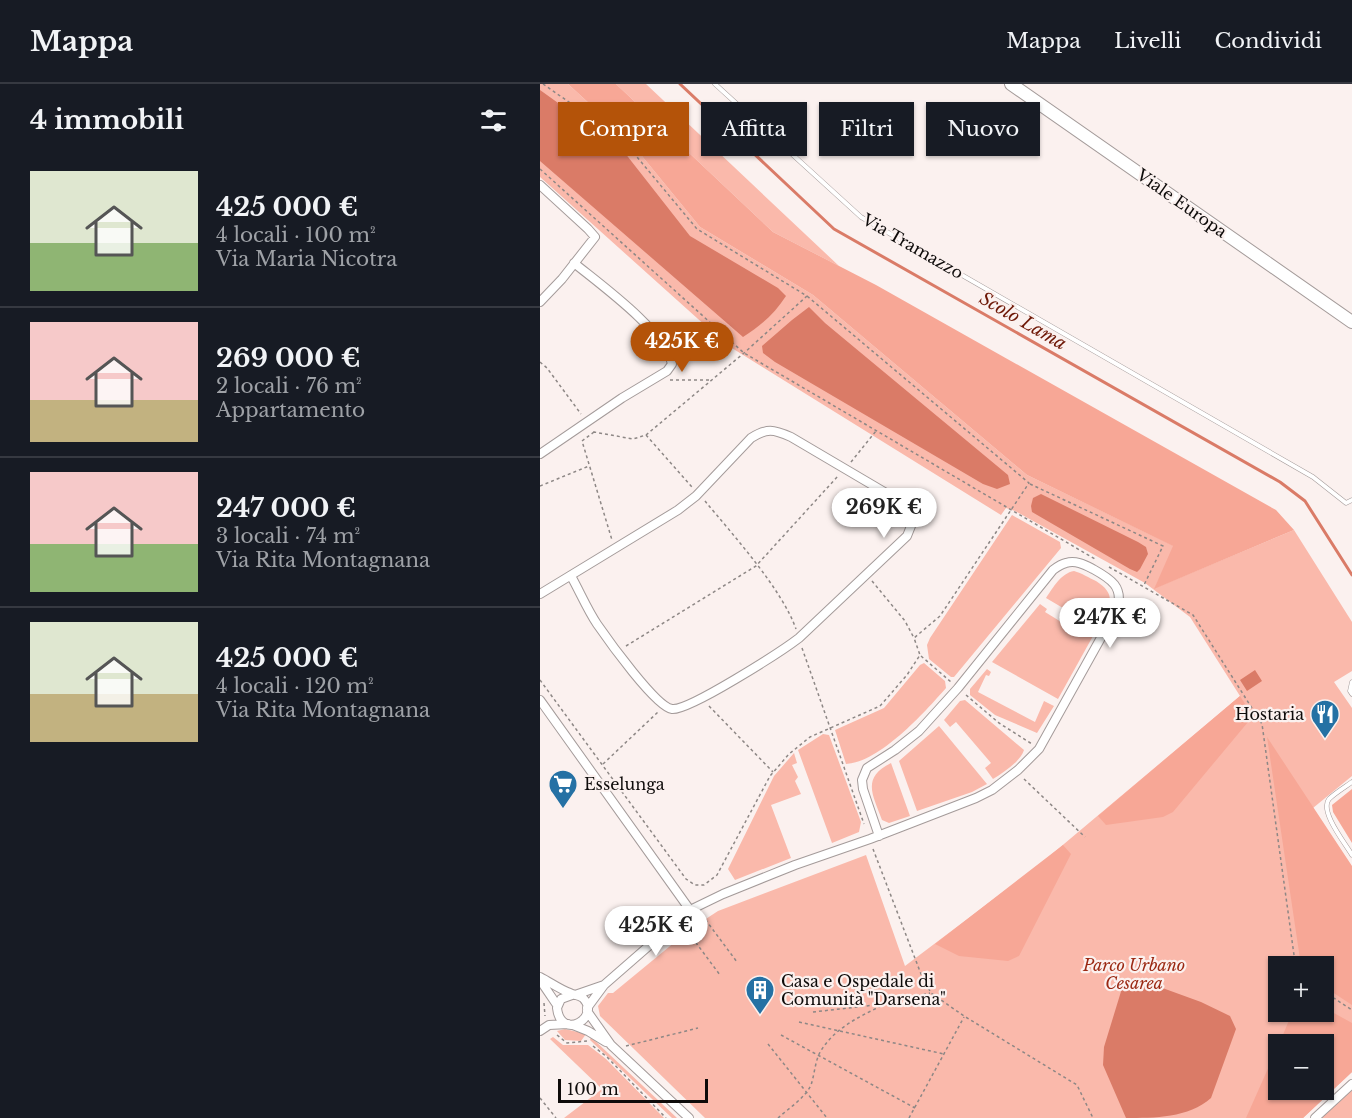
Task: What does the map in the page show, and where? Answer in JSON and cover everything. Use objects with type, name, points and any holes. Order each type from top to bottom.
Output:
[{"type":"main road","name":"Viale Europa","points":[[1011,84],[1352,322]]},
{"type":"street","points":[[540,185],[595,237],[540,302]]},
{"type":"street","points":[[540,454],[622,398],[668,371],[672,363],[670,353],[652,331],[574,263]]},
{"type":"street","points":[[540,594],[678,510],[698,494],[751,438],[762,431],[776,430],[903,502],[913,511],[913,520],[907,536],[799,638],[782,651],[682,707],[671,709],[660,703],[597,623],[571,576]]},
{"type":"street","points":[[549,1025],[570,1025],[582,1022],[587,1010],[604,985],[690,910],[723,894],[879,836],[992,790],[1013,775],[1039,749],[1117,609],[1120,601],[1118,591],[1108,578],[1077,562],[1065,563],[1053,570],[963,681],[919,731],[867,768],[862,780],[863,789],[879,836]]},
{"type":"street","points":[[540,700],[690,910]]},
{"type":"street","points":[[540,978],[584,999],[587,1010],[611,1045]]},
{"type":"street","points":[[540,978],[557,1007],[560,1018],[611,1045],[689,1118]]},
{"type":"street","points":[[540,1031],[549,1025],[565,996],[604,985]]},
{"type":"street","points":[[1315,1118],[1352,1084]]},
{"type":"lane","name":"Via Tramazzo","points":[[715,84],[861,217],[1313,477],[1346,503],[1352,500]]},
{"type":"lane","points":[[1352,682],[1350,691],[1352,694]]},
{"type":"lane","points":[[1352,782],[1328,800],[1326,807],[1327,814],[1352,855]]},
{"type":"path","points":[[543,84],[622,139],[697,230],[807,296],[1029,483],[1163,546],[1143,586]]},
{"type":"path","points":[[540,168],[744,353],[1010,511],[1096,559]]},
{"type":"path","points":[[615,549],[582,441],[594,432],[633,439],[646,435],[744,353],[807,296]]},
{"type":"path","points":[[540,362],[548,368],[594,432]]},
{"type":"path","points":[[654,380],[712,380]]},
{"type":"path","points":[[617,651],[756,566],[876,431]]},
{"type":"path","points":[[646,435],[698,494],[782,602],[799,638],[865,825]]},
{"type":"path","points":[[540,486],[590,466]]},
{"type":"path","points":[[914,638],[940,616],[1029,483]]},
{"type":"path","points":[[1105,565],[1193,615],[1262,724],[1294,956]]},
{"type":"path","points":[[867,574],[905,621],[920,655],[951,682]]},
{"type":"path","points":[[540,680],[686,879],[694,885],[704,885],[717,875],[773,772],[789,754],[829,728],[880,706],[901,683],[920,655]]},
{"type":"path","points":[[962,691],[999,723],[1032,745]]},
{"type":"path","points":[[701,698],[773,772]]},
{"type":"path","points":[[602,765],[665,705]]},
{"type":"path","points":[[1024,779],[1085,837]]},
{"type":"path","points":[[872,844],[921,974],[931,993],[964,1016],[1077,1085],[1093,1118]]},
{"type":"path","points":[[702,915],[737,962]]},
{"type":"path","points":[[685,928],[720,975]]},
{"type":"path","points":[[813,1012],[887,1003],[931,993]]},
{"type":"path","points":[[544,998],[545,1018],[561,1040],[567,1043],[587,1041],[607,1057],[666,1118]]},
{"type":"path","points":[[1334,998],[1352,1010]]},
{"type":"path","points":[[778,1118],[806,1093],[811,1084],[820,1051],[838,1031],[887,1003]]},
{"type":"path","points":[[909,1118],[964,1016]]},
{"type":"path","points":[[799,1022],[944,1054]]},
{"type":"path","points":[[626,1046],[698,1028]]},
{"type":"path","points":[[781,1035],[915,1108]]},
{"type":"path","points":[[768,1044],[826,1118]]},
{"type":"path","points":[[540,1098],[555,1118]]},
{"type":"green space","name":"Parco Urbano Cesarea","points":[[540,84],[568,84],[588,102],[558,102],[558,156],[642,156],[700,227],[813,295],[1027,475],[1174,546],[1155,588],[1294,530],[1352,622],[1352,671],[1334,682],[1352,708],[1352,776],[1313,808],[1352,867],[1352,1072],[1334,1089],[1334,1034],[1268,1034],[1268,1100],[1322,1100],[1303,1118],[705,1118],[600,1016],[598,1006],[608,993],[613,993],[692,928],[718,911],[866,855],[905,966],[1039,865],[1240,696],[1190,617],[1145,583],[1015,511],[1006,508],[1001,515],[727,345],[540,177]]},
{"type":"green space","points":[[616,84],[646,84],[665,102],[635,102]]},
{"type":"green space","points":[[689,125],[701,136],[701,156],[722,156],[839,266],[773,232],[689,153]]},
{"type":"green space","points":[[1012,515],[1060,542],[1061,548],[954,677],[951,677],[929,659],[927,645]]},
{"type":"green space","points":[[1074,571],[1096,581],[1108,592],[1110,603],[1097,628],[1046,598],[1061,578]]},
{"type":"green space","points":[[1040,604],[1047,609],[1045,612],[1084,636],[1087,633],[1093,636],[1058,699],[992,662]]},
{"type":"green space","points":[[924,663],[945,681],[946,688],[914,723],[887,746],[873,755],[846,764],[835,730],[884,708]]},
{"type":"green space","points":[[987,669],[991,672],[989,676],[986,675],[978,692],[1035,722],[1044,701],[1054,706],[1037,733],[995,715],[970,695],[970,689]]},
{"type":"green space","points":[[965,700],[1024,750],[1015,763],[993,779],[985,768],[991,763],[956,722],[950,727],[944,720],[960,701]]},
{"type":"green space","points":[[939,726],[987,784],[972,792],[917,811],[899,761]]},
{"type":"green space","points":[[823,734],[829,735],[861,822],[859,832],[832,843],[798,750]]},
{"type":"green space","points":[[794,753],[797,763],[792,765],[798,777],[795,781],[801,794],[771,805],[791,858],[735,880],[728,869],[774,776]]},
{"type":"green space","points":[[891,763],[910,816],[889,823],[882,820],[872,788],[876,775]]},
{"type":"green space","points":[[565,1029],[586,1034],[581,1041],[565,1040],[557,1031]]},
{"type":"green space","points":[[553,1037],[563,1045],[588,1045],[606,1059],[664,1118],[564,1118],[602,1089],[550,1039]]},
{"type":"green space","points":[[591,1037],[677,1118],[672,1118],[590,1040]]},
{"type":"green space","points":[[1352,1090],[1352,1118],[1321,1118]]},
{"type":"shaded area","points":[[568,84],[616,84],[635,102],[588,102]]},
{"type":"shaded area","points":[[540,90],[558,103],[558,156],[627,156],[690,236],[778,288],[786,296],[762,324],[743,337],[540,161]]},
{"type":"shaded area","points":[[689,153],[773,232],[876,285],[1276,510],[1294,530],[1154,589],[1173,546],[1027,475],[813,295],[700,227],[642,156],[689,156]]},
{"type":"shaded area","points":[[809,307],[825,323],[1008,475],[1010,484],[997,489],[983,484],[763,353],[762,346]]},
{"type":"shaded area","points":[[1041,494],[1146,547],[1148,554],[1140,569],[1137,572],[1130,569],[1032,512],[1033,498]]},
{"type":"shaded area","points":[[1255,670],[1262,681],[1247,691],[1240,680]]},
{"type":"shaded area","points":[[1240,696],[1253,716],[1173,812],[1163,817],[1106,825],[1098,816]]},
{"type":"shaded area","points":[[1267,737],[1352,866],[1352,1005],[1334,993],[1334,956],[1300,956]]},
{"type":"shaded area","points":[[1352,789],[1352,843],[1333,812],[1332,805]]},
{"type":"shaded area","points":[[1063,845],[1071,854],[1019,956],[1008,961],[959,956],[935,944]]},
{"type":"shaded area","points":[[1135,978],[1201,1002],[1230,1016],[1236,1029],[1211,1098],[1192,1110],[1171,1116],[1126,1118],[1103,1065],[1104,1047],[1123,985]]},
{"type":"shaded area","points":[[1334,1013],[1352,1023],[1352,1072],[1334,1089],[1334,1034],[1283,1034],[1288,1022],[1334,1022]]},
{"type":"shaded area","points":[[1268,1068],[1268,1100],[1322,1100],[1303,1118],[1246,1118]]},
{"type":"waterway","name":"Scolo Lama","points":[[680,84],[834,229],[1280,482],[1305,501],[1352,575]]},
{"type":"place","name":"Hostaria","points":[[1325,740]]},
{"type":"place","name":"Esselunga","points":[[563,810]]},
{"type":"place","name":"Casa e Ospedale di Comunità \"Darsena\"","points":[[760,1016]]}]
